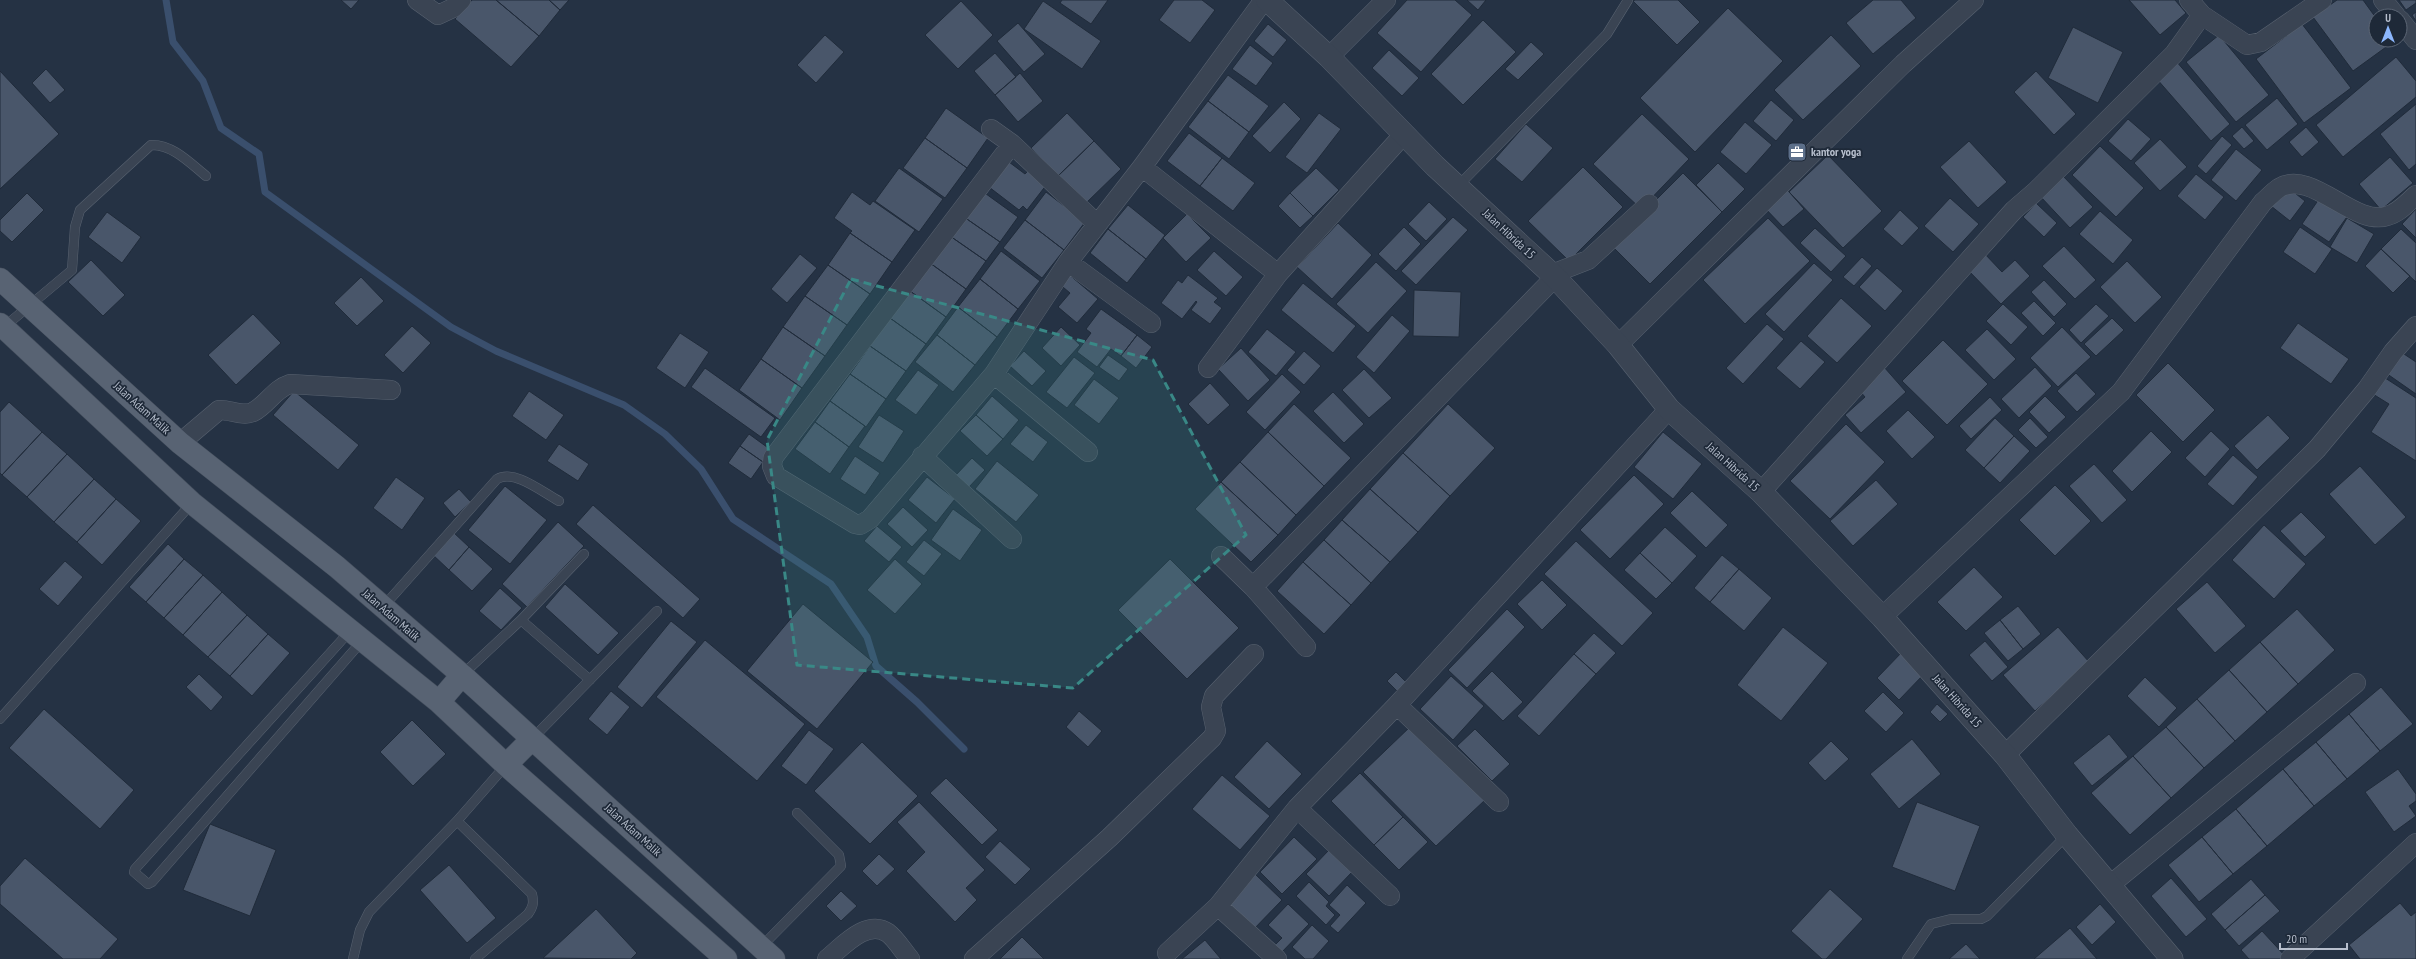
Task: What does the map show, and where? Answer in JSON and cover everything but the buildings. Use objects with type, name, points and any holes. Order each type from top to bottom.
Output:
[{"type":"main road","name":"Jalan Adam Malik","points":[[0,279],[180,443],[337,567],[382,608],[462,675],[762,955]]},
{"type":"main road","points":[[2,326],[192,503],[439,702],[506,765],[717,956]]},
{"type":"main road","points":[[439,702],[462,675]]},
{"type":"main road","points":[[506,765],[532,739]]},
{"type":"street","points":[[417,0],[438,15],[453,8],[461,0]]},
{"type":"street","points":[[1012,144],[773,458],[772,466],[776,476],[855,524],[860,525],[870,519],[922,456],[994,374],[1068,262],[1142,167],[1266,0]]},
{"type":"street","name":"Jalan Hibrida 15","points":[[1266,0],[1329,57],[1404,134],[1553,276],[1618,345],[1669,410],[1761,492],[1882,617],[2004,754],[2067,835],[2172,959]]},
{"type":"street","points":[[1329,57],[1386,0]]},
{"type":"street","points":[[1618,345],[1903,64],[1974,0]]},
{"type":"street","points":[[2189,0],[2202,15],[2240,42],[2247,45],[2253,45],[2261,42],[2322,0]]},
{"type":"street","points":[[2383,0],[2390,8]]},
{"type":"street","points":[[1761,492],[2014,210],[2036,191],[2174,54],[2202,15]]},
{"type":"street","points":[[2408,30],[2416,40]]},
{"type":"street","points":[[991,129],[1012,144],[1097,224]]},
{"type":"street","points":[[1208,368],[1278,274],[1404,134]]},
{"type":"street","points":[[1142,167],[1278,274]]},
{"type":"street","points":[[1882,617],[2121,392],[2263,202],[2280,188],[2291,184],[2306,186],[2372,218],[2386,217],[2397,212],[2416,195]]},
{"type":"street","points":[[1253,587],[1553,276],[1588,260],[1649,204]]},
{"type":"street","points":[[1068,262],[1151,323]]},
{"type":"street","points":[[2004,754],[2317,449],[2367,389],[2393,352],[2416,326]]},
{"type":"street","points":[[994,374],[1088,452]]},
{"type":"street","points":[[180,443],[219,410],[227,410],[245,414],[253,412],[282,387],[290,384],[391,390]]},
{"type":"street","points":[[1167,953],[1218,906],[1298,808],[1397,705],[1669,410]]},
{"type":"street","points":[[922,456],[1012,538]]},
{"type":"street","points":[[1221,556],[1253,587],[1306,648]]},
{"type":"street","points":[[974,959],[1109,838],[1212,738],[1216,731],[1210,707],[1214,696],[1254,654]]},
{"type":"street","points":[[2110,885],[2356,683]]},
{"type":"street","points":[[1397,705],[1499,802]]},
{"type":"street","points":[[1298,808],[1390,896]]},
{"type":"street","points":[[2290,959],[2416,843]]},
{"type":"street","points":[[1218,906],[1277,959]]},
{"type":"street","points":[[827,959],[861,932],[873,928],[887,933],[910,959]]},
{"type":"lane","points":[[1458,186],[1607,34],[1628,0]]},
{"type":"lane","points":[[2,326],[29,306],[72,270],[75,227],[80,210],[151,145],[160,144],[169,148],[206,176]]},
{"type":"lane","points":[[382,608],[497,479],[504,475],[513,476],[559,501]]},
{"type":"lane","points":[[0,719],[192,503]]},
{"type":"lane","points":[[462,675],[521,620],[584,554]]},
{"type":"lane","points":[[532,739],[658,611]]},
{"type":"lane","points":[[521,620],[590,680]]},
{"type":"lane","points":[[356,636],[326,682],[152,882],[148,884],[140,878],[134,872],[135,869],[315,671],[356,636]]},
{"type":"lane","points":[[315,671],[326,682]]},
{"type":"lane","points":[[352,959],[360,930],[369,912],[457,821],[506,765]]},
{"type":"lane","points":[[762,955],[841,866],[839,855],[797,814]]},
{"type":"lane","points":[[457,821],[532,894],[533,899],[533,905],[528,914],[475,959]]},
{"type":"lane","points":[[1907,959],[1932,924],[1951,919],[1981,919],[1987,916],[2067,835]]},
{"type":"highlighted area","points":[[851,279],[1153,360],[1246,535],[1073,688],[797,665],[767,440]]},
{"type":"waterway","points":[[166,0],[173,42],[203,81],[221,128],[259,154],[265,192],[451,327],[496,351],[624,405],[665,434],[701,469],[733,519],[831,584],[867,637],[876,666],[917,702],[964,749]]},
{"type":"place","name":"kantor yoga","points":[[1797,152]]}]
